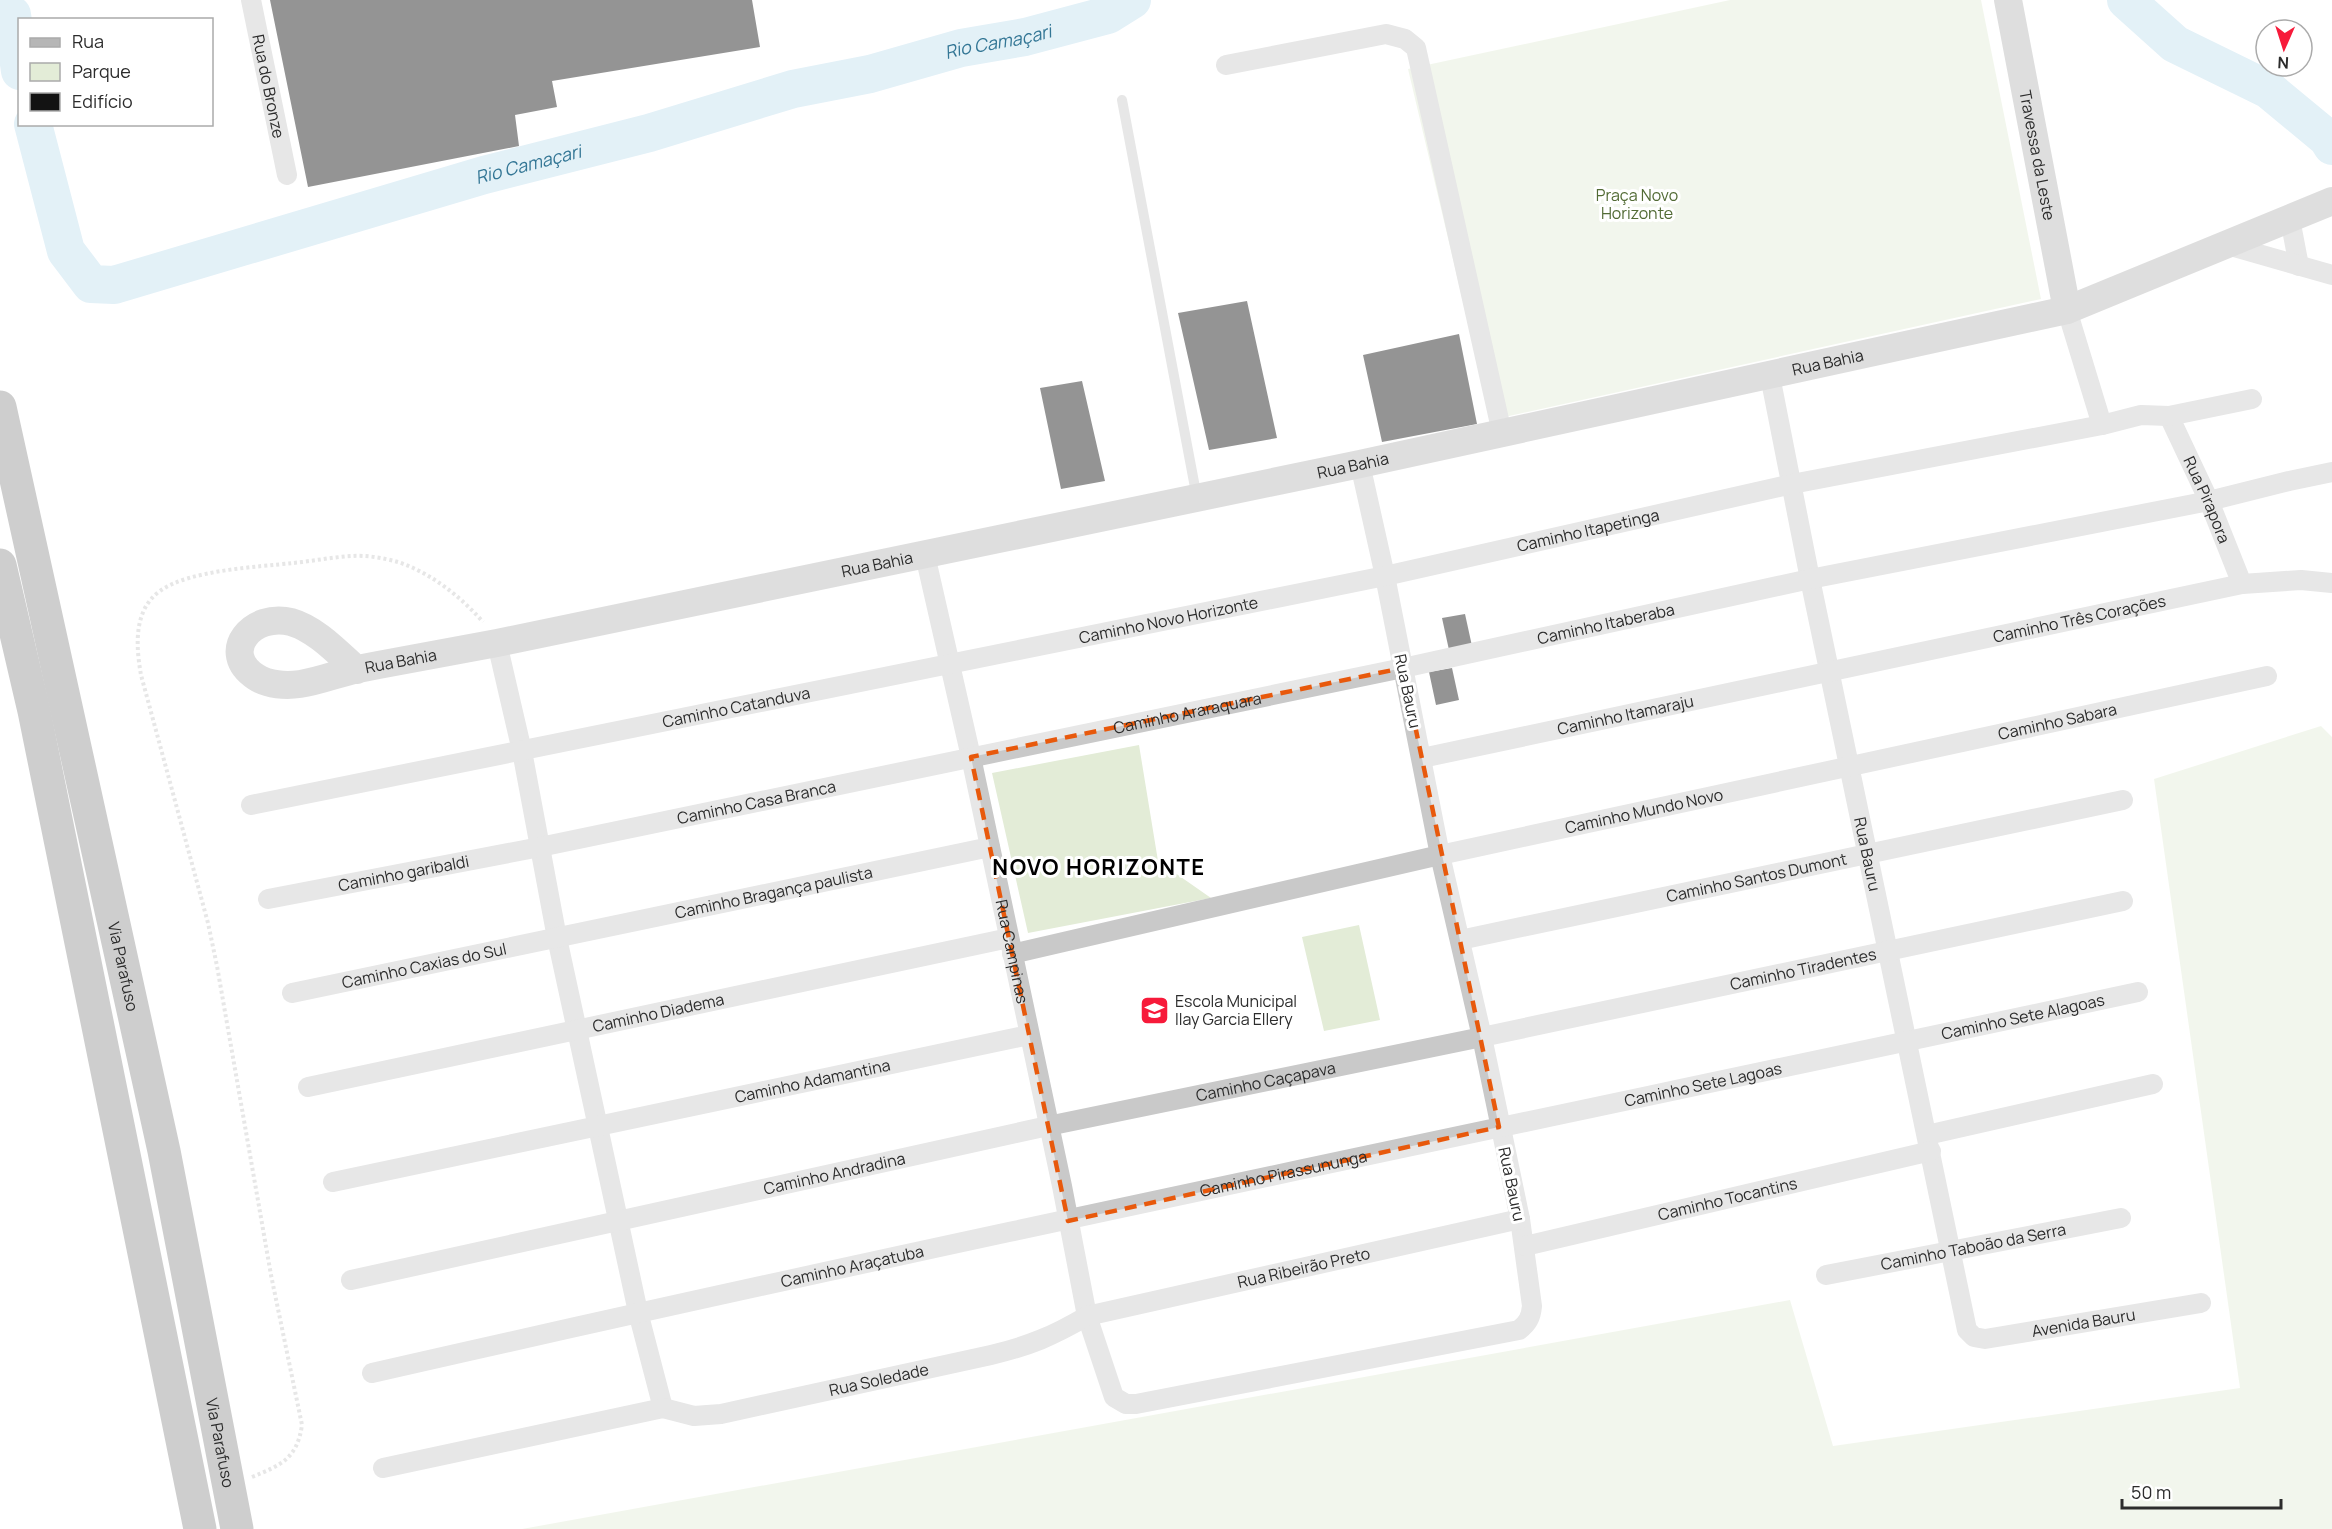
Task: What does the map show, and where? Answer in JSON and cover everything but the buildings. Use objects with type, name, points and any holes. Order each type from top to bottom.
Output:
[{"type":"highway","name":"Via Parafuso","points":[[0,407],[164,1151],[237,1529]]},
{"type":"highway","points":[[0,565],[34,711],[200,1529]]},
{"type":"street","name":"Rua do Bronze","points":[[251,0],[287,175]]},
{"type":"street","name":"Travessa da Leste","points":[[2008,0],[2067,310]]},
{"type":"street","points":[[1226,64],[1386,34],[1405,39],[1416,48],[1502,433]]},
{"type":"street","name":"Rua Bahia","points":[[357,670],[496,644],[1360,464],[2067,310],[2332,201]]},
{"type":"street","points":[[2290,219],[2299,266]]},
{"type":"street","points":[[2227,245],[2332,275]]},
{"type":"street","points":[[2067,310],[2102,425]]},
{"type":"street","name":"Rua Bauru","points":[[1770,376],[1809,579],[1967,1330]]},
{"type":"street","name":"Caminho Itapetinga","points":[[1385,576],[1792,484],[2102,425],[2141,415],[2169,416],[2252,399]]},
{"type":"street","name":"Rua Pirapora","points":[[2169,416],[2209,501],[2242,584]]},
{"type":"street","name":"Rua Bauru","points":[[1360,464],[1385,576],[1440,855],[1482,1037],[1520,1219],[1532,1306]]},
{"type":"street","name":"Caminho Itaberaba","points":[[1403,668],[1809,579],[2209,501],[2332,472]]},
{"type":"street","name":"Rua Campinas","points":[[925,555],[951,663],[1062,1186],[1087,1316],[1114,1397],[1126,1404],[1136,1404],[1519,1330],[1527,1323],[1532,1306]]},
{"type":"street","name":"Caminho Novo Horizonte","points":[[951,663],[1385,576]]},
{"type":"street","name":"Caminho Três Corações","points":[[1830,673],[2242,584],[2301,580],[2332,583]]},
{"type":"street","points":[[383,1468],[663,1408],[638,1312],[557,938],[522,751],[496,644]]},
{"type":"street","name":"Caminho Catanduva","points":[[251,805],[951,663]]},
{"type":"street","name":"Caminho Araraquara","points":[[971,757],[1403,668]]},
{"type":"street","name":"Caminho Itamaraju","points":[[1422,758],[1830,673]]},
{"type":"street","name":"Caminho Sabara","points":[[1849,765],[2267,676]]},
{"type":"street","name":"Caminho Casa Branca","points":[[540,847],[971,757]]},
{"type":"street","name":"Caminho Mundo Novo","points":[[1011,946],[1849,765]]},
{"type":"street","name":"Caminho Santos Dumont","points":[[1460,940],[2123,800]]},
{"type":"street","name":"Caminho garibaldi","points":[[268,899],[540,847]]},
{"type":"street","name":"Caminho Bragança paulista","points":[[557,938],[990,847]]},
{"type":"street","name":"Caminho Tiradentes","points":[[1482,1037],[2123,902]]},
{"type":"street","name":"Caminho Caxias do Sul","points":[[292,993],[557,938]]},
{"type":"street","name":"Caminho Diadema","points":[[308,1087],[577,1029],[1011,946]]},
{"type":"street","name":"Caminho Sete Alagoas","points":[[1907,1041],[2138,992]]},
{"type":"street","name":"Caminho Adamantina","points":[[333,1182],[1029,1035]]},
{"type":"street","name":"Caminho Caçapava","points":[[1048,1126],[1482,1037]]},
{"type":"street","name":"Caminho Sete Lagoas","points":[[1499,1127],[1907,1041]]},
{"type":"street","name":"Caminho Tocantins","points":[[1525,1246],[2153,1084]]},
{"type":"street","name":"Caminho Andradina","points":[[351,1280],[1048,1126]]},
{"type":"street","name":"Caminho Pirassununga","points":[[1068,1221],[1499,1127]]},
{"type":"street","name":"Caminho Taboão da Serra","points":[[1826,1275],[2121,1218]]},
{"type":"street","name":"Rua Ribeirão Preto","points":[[1087,1316],[1520,1219]]},
{"type":"street","name":"Caminho Araçatuba","points":[[372,1373],[638,1312],[1068,1221]]},
{"type":"street","name":"Avenida Bauru","points":[[1967,1330],[1974,1337],[1985,1339],[2201,1303]]},
{"type":"street","name":"Rua Soledade","points":[[663,1408],[694,1416],[722,1414],[1031,1345],[1061,1332],[1087,1316]]},
{"type":"lane","points":[[1122,100],[1197,498]]},
{"type":"path","points":[[229,1487],[279,1466],[291,1456],[299,1442],[302,1425],[271,1275],[217,966],[208,923],[141,675],[136,647],[139,627],[146,606],[160,591],[186,579],[231,570],[353,556],[397,562],[421,572],[452,592],[476,614],[496,644]]},
{"type":"highlighted area","points":[[1403,668],[1499,1127],[1068,1221],[971,757]]},
{"type":"green space","name":"Praça Novo Horizonte","points":[[1730,0],[1981,0],[2041,299],[1491,420],[1408,69]]},
{"type":"green space","points":[[2321,726],[2332,737],[2332,1529],[522,1529],[1790,1300],[1833,1446],[2240,1388],[2154,779]]},
{"type":"green space","points":[[1139,745],[1158,861],[1211,898],[1028,933],[992,773]]},
{"type":"green space","points":[[1359,925],[1380,1020],[1324,1031],[1302,937]]},
{"type":"waterway","name":"Rio Camaçari","points":[[34,126],[66,251],[91,284],[114,285],[484,175],[649,133],[793,89],[870,74],[961,48],[1025,37],[1108,15],[1132,0]]},
{"type":"waterway","name":"Rio Camaçari","points":[[2126,0],[2175,44],[2269,90],[2327,138],[2332,146]]},
{"type":"waterway","name":"Rio Camaçari","points":[[0,11],[12,15],[18,57]]},
{"type":"place","name":"Escola Municipal Ilay Garcia Ellery","points":[[1154,1010]]},
{"type":"district","name":"NOVO HORIZONTE","points":[[1099,867]]}]
